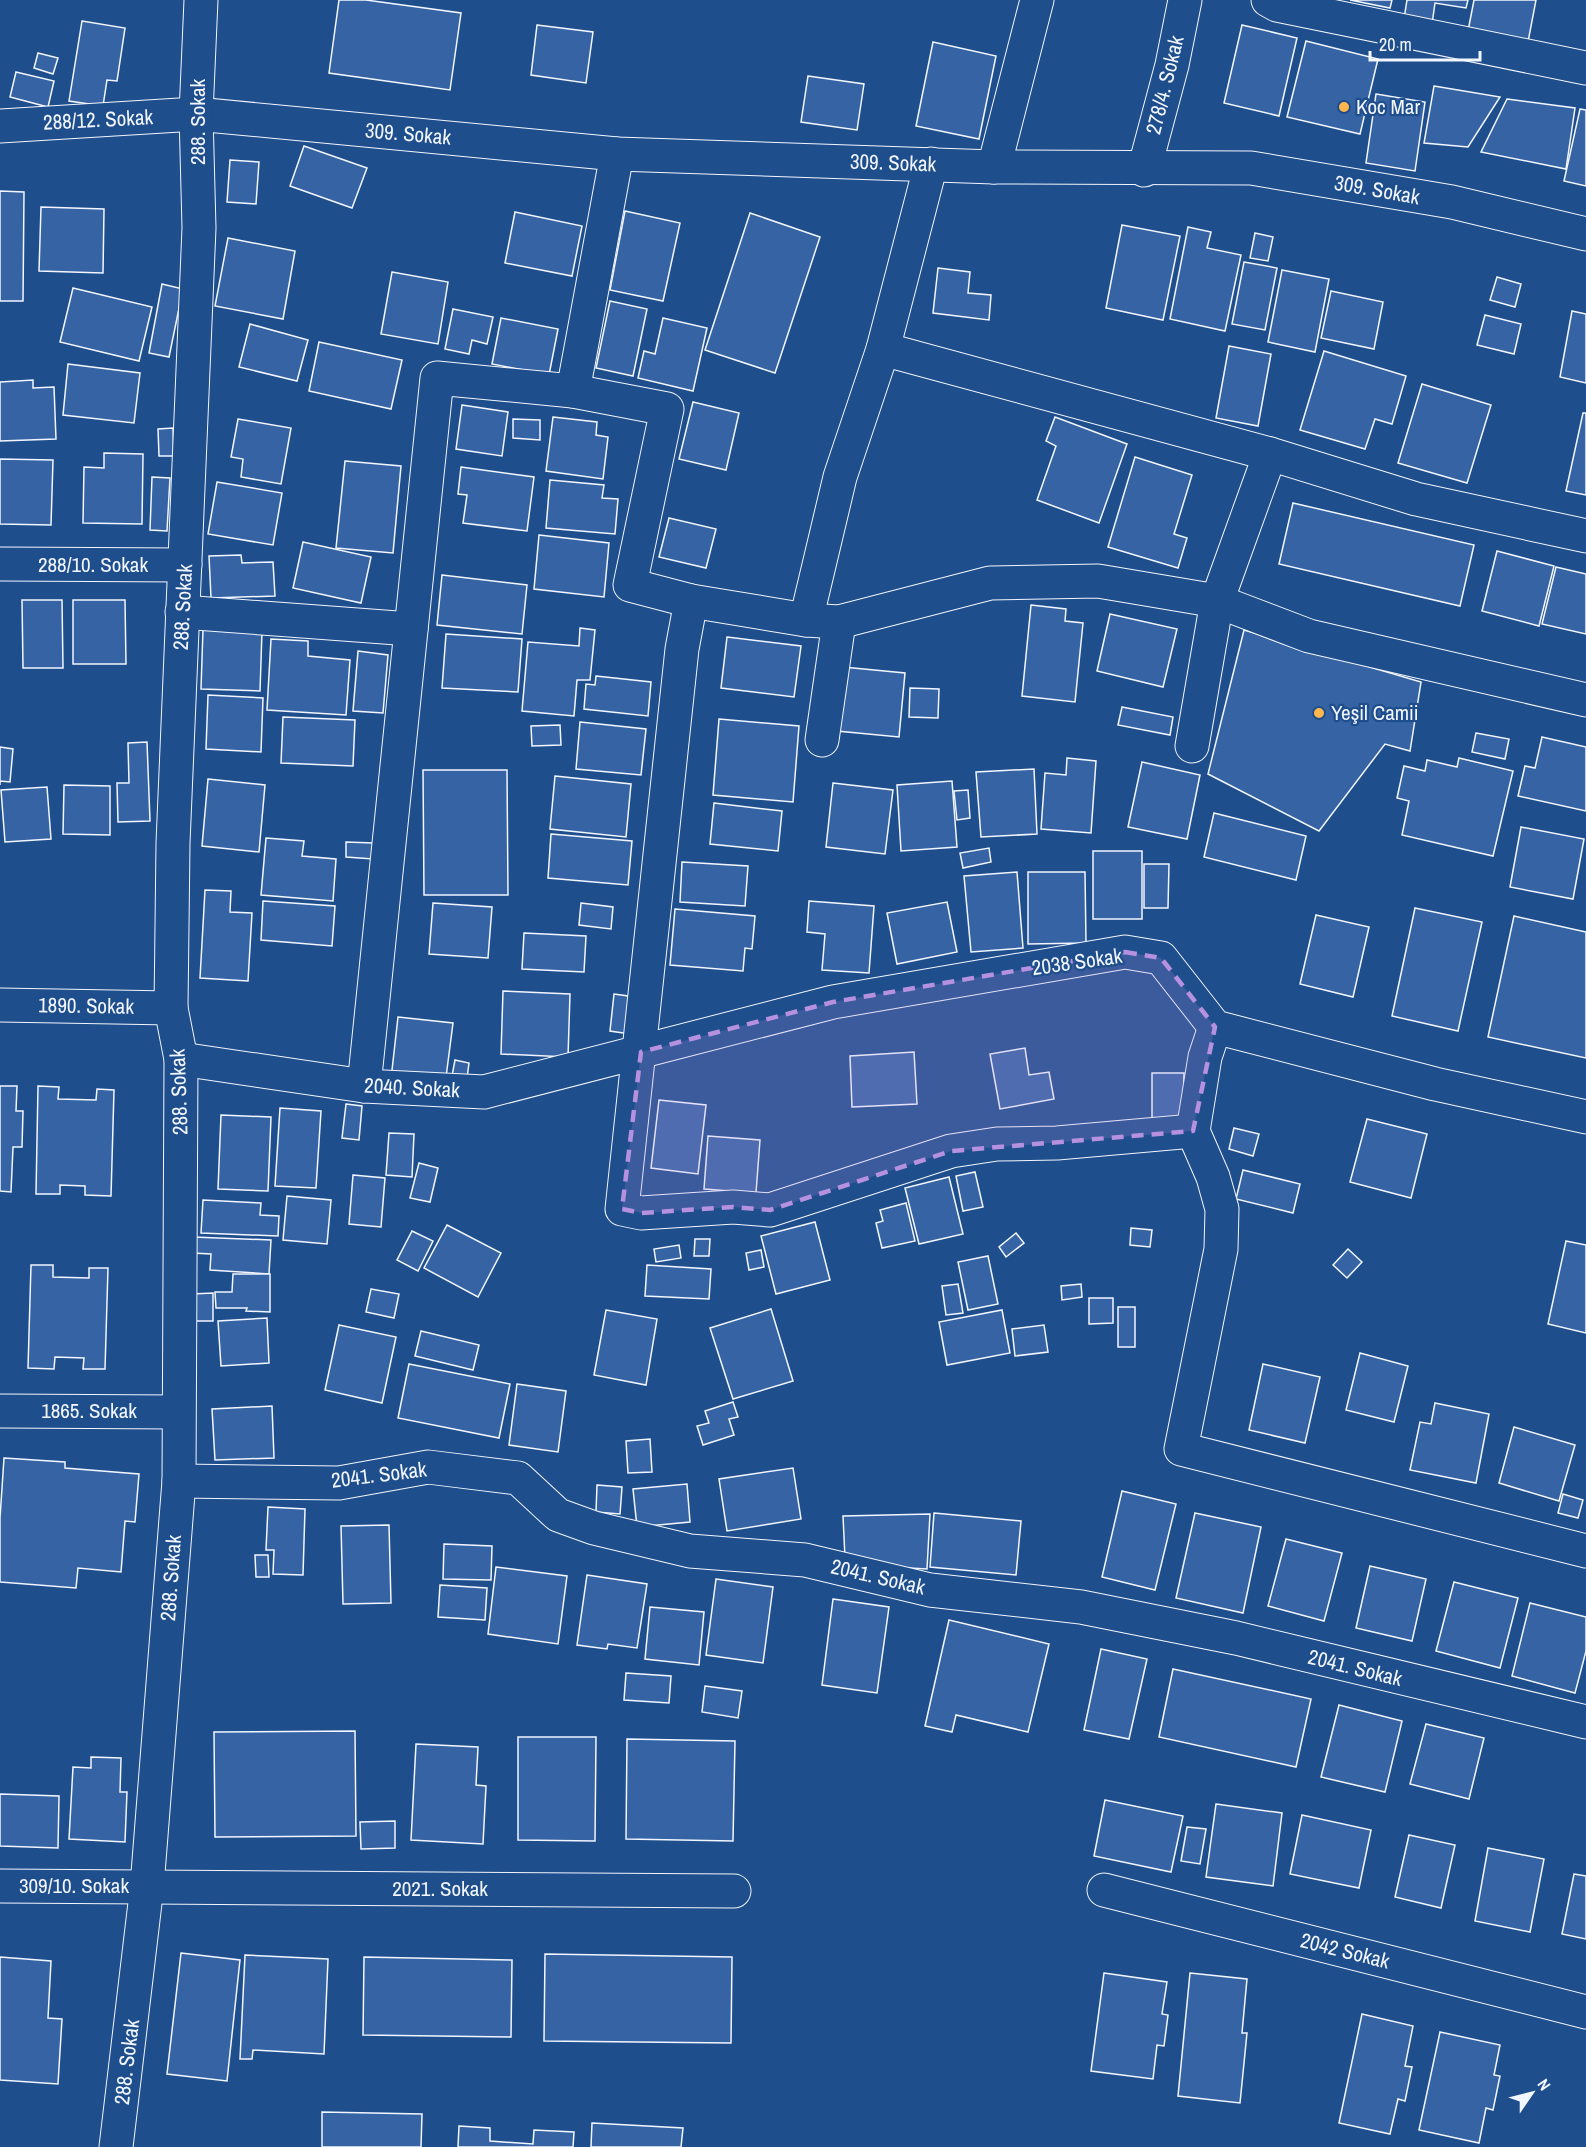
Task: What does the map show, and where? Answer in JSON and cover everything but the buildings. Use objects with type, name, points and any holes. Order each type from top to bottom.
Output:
[{"type":"street","name":"288. Sokak","points":[[117,2147],[147,1886],[178,1481],[181,1059],[171,1008],[173,843],[199,228],[196,114],[201,0]]},
{"type":"street","points":[[994,167],[1036,0]]},
{"type":"street","name":"278/4. Sokak","points":[[1144,170],[1172,65],[1185,0]]},
{"type":"street","points":[[1274,2],[1586,68]]},
{"type":"street","name":"288/12. Sokak","points":[[0,126],[196,114]]},
{"type":"street","name":"309. Sokak","points":[[196,114],[617,154],[994,167],[1144,170],[1251,168],[1452,202],[1586,234]]},
{"type":"street","points":[[573,391],[617,154]]},
{"type":"street","points":[[806,620],[840,477],[883,349],[931,164]]},
{"type":"street","points":[[883,349],[1270,454],[1416,499],[1586,536]]},
{"type":"street","points":[[364,1086],[437,378],[573,391],[667,409],[630,585],[691,601],[806,620],[839,622],[990,583],[1098,581],[1217,601],[1309,636],[1586,700]]},
{"type":"street","points":[[1192,746],[1217,601],[1270,454]]},
{"type":"street","name":"288/10. Sokak","points":[[0,564],[185,565]]},
{"type":"street","points":[[691,601],[682,649],[641,1052],[622,1209],[641,1213],[733,1207],[770,1210],[951,1151],[997,1144],[1057,1143],[1193,1131]]},
{"type":"street","points":[[182,612],[411,628]]},
{"type":"street","points":[[822,740],[839,622]]},
{"type":"street","name":"2038 Sokak","points":[[641,1052],[833,1002],[1125,952],[1161,958],[1215,1027]]},
{"type":"street","name":"1890. Sokak","points":[[0,1005],[171,1008]]},
{"type":"street","points":[[1586,1117],[1435,1084],[1215,1027],[1205,1057],[1193,1131],[1213,1177],[1222,1209],[1221,1249],[1181,1449],[1586,1551]]},
{"type":"street","name":"2040. Sokak","points":[[181,1059],[364,1086],[484,1092],[641,1052]]},
{"type":"street","name":"1865. Sokak","points":[[0,1411],[178,1412]]},
{"type":"street","name":"2041. Sokak","points":[[178,1481],[339,1483],[428,1467],[518,1478],[558,1515],[594,1528],[690,1551],[805,1560],[930,1590],[1082,1607],[1236,1638],[1586,1722]]},
{"type":"street","name":"309/10. Sokak","points":[[0,1886],[147,1886]]},
{"type":"street","name":"2021. Sokak","points":[[147,1886],[734,1891]]},
{"type":"street","name":"2042 Sokak","points":[[1104,1890],[1586,2012]]},
{"type":"highlighted area","points":[[1125,952],[1161,958],[1215,1027],[1193,1131],[951,1151],[770,1210],[733,1207],[641,1213],[622,1209],[641,1052],[833,1002]]},
{"type":"place","name":"Koc Mar","points":[[1344,107]]},
{"type":"place","name":"Yeşil Camii","points":[[1319,713]]}]
